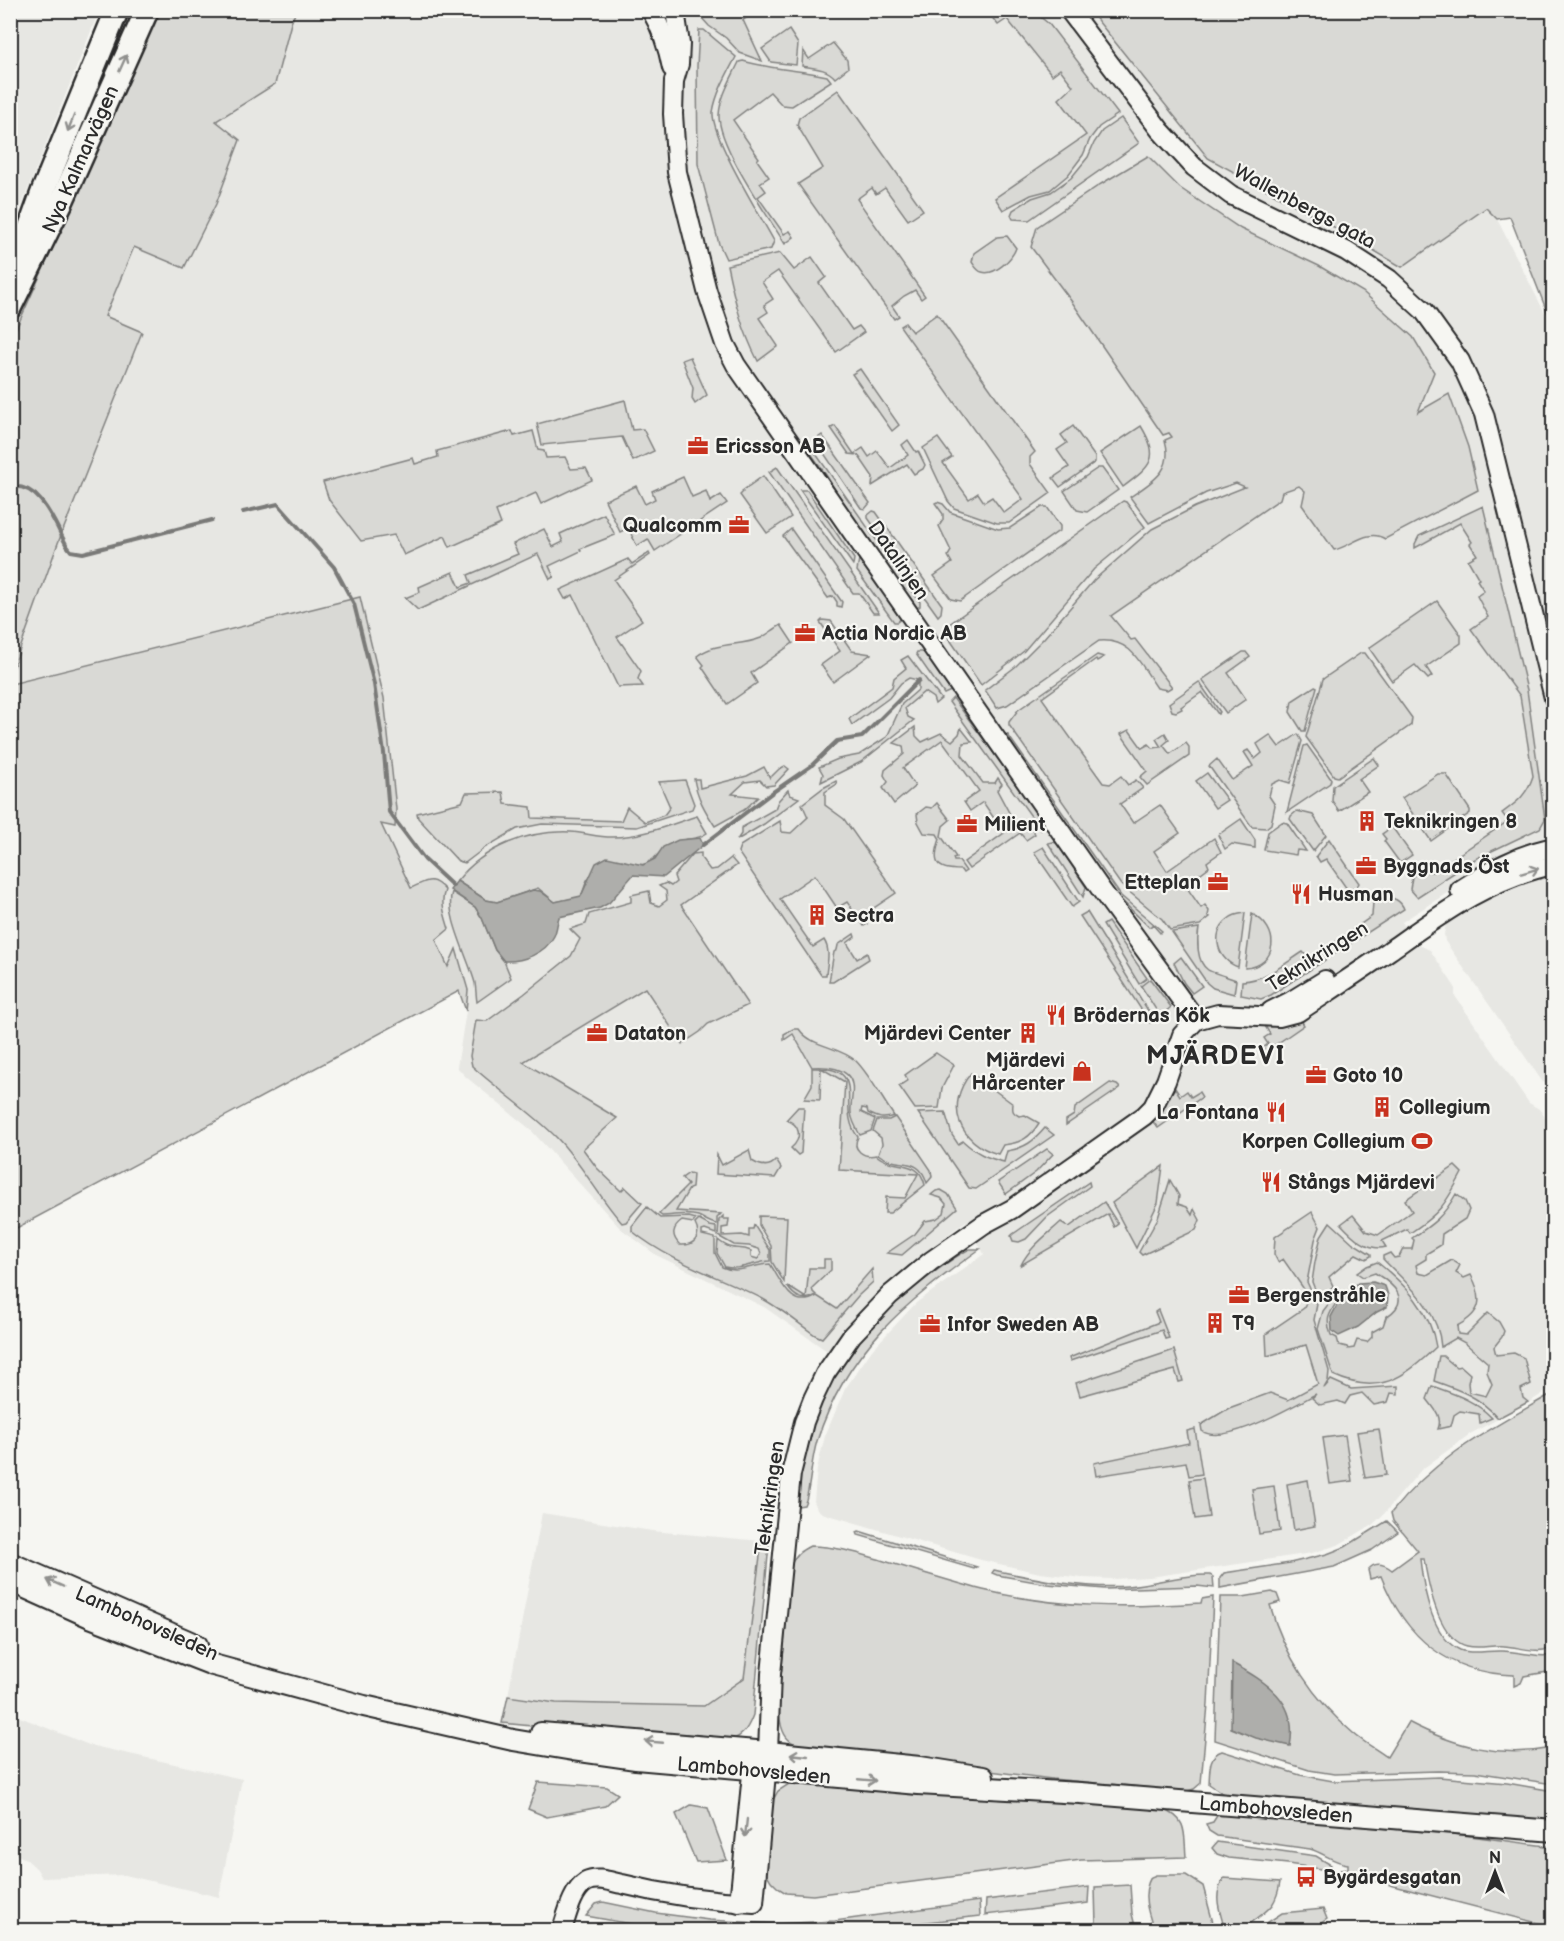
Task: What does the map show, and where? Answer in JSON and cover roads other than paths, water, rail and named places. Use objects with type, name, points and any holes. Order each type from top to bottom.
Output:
[{"type":"main road","name":"Nya Kalmarvägen","points":[[10,281],[43,191],[117,10]]},
{"type":"main road","name":"Nya Kalmarvägen","points":[[10,307],[61,203],[147,10]]},
{"type":"main road","name":"Lambohovsleden","points":[[10,1563],[284,1684]]},
{"type":"main road","name":"Lambohovsleden","points":[[10,1581],[90,1617],[213,1665],[432,1721],[513,1740],[573,1750],[636,1759],[920,1767],[1080,1793],[1554,1831]]},
{"type":"main road","name":"Lambohovsleden","points":[[1472,1826],[1554,1839]]},
{"type":"street","name":"Datalinjen","points":[[651,10],[669,49],[674,81],[674,146],[682,195],[717,321],[736,365],[1102,891],[1196,1020]]},
{"type":"street","name":"Datalinjen","points":[[674,81],[679,64],[680,44],[675,10]]},
{"type":"street","name":"Wallenbergs gata","points":[[1069,10],[1160,130],[1194,166],[1231,195],[1346,251],[1389,279],[1424,311],[1460,361],[1484,414],[1554,698]]},
{"type":"street","name":"Teknikringen","points":[[1260,1015],[1291,1001],[1497,867],[1521,856],[1554,847]]},
{"type":"street","name":"Teknikringen","points":[[760,1761],[792,1474],[804,1422],[813,1399],[837,1354],[870,1314],[931,1261],[984,1224],[1012,1209],[1144,1116],[1153,1107],[1166,1081],[1182,1035],[1196,1020],[1218,1014],[1279,1017],[1298,1012],[1469,897],[1517,874],[1554,865]]},
{"type":"street","points":[[562,1930],[578,1890],[586,1882],[592,1880],[604,1880],[659,1893],[746,1903],[760,1761]]},
{"type":"waterway","points":[[10,487],[21,487],[38,498],[46,507],[71,551],[83,553],[212,520]]},
{"type":"waterway","points":[[243,512],[278,504],[334,567],[354,604],[374,684],[384,753],[389,812],[425,860],[453,886]]},
{"type":"waterway","points":[[703,845],[811,766],[837,741],[862,737],[919,680]]},
{"type":"place","name":"Ericsson AB","points":[[698,446]]},
{"type":"place","name":"Qualcomm","points":[[739,525]]},
{"type":"place","name":"Actia Nordic AB","points":[[805,633]]},
{"type":"place","name":"Teknikringen 8","points":[[1367,821]]},
{"type":"place","name":"Milient","points":[[967,824]]},
{"type":"place","name":"Byggnads Öst","points":[[1366,866]]},
{"type":"place","name":"Etteplan","points":[[1218,882]]},
{"type":"place","name":"Husman","points":[[1301,894]]},
{"type":"place","name":"Sectra","points":[[817,915]]},
{"type":"place","name":"Brödernas Kök","points":[[1056,1015]]},
{"type":"place","name":"Dataton","points":[[597,1033]]},
{"type":"place","name":"Mjärdevi Center","points":[[1028,1033]]},
{"type":"place","name":"Mjärdevi Hårcenter","points":[[1082,1071]]},
{"type":"place","name":"Goto 10","points":[[1316,1075]]},
{"type":"place","name":"Collegium","points":[[1382,1107]]},
{"type":"place","name":"La Fontana","points":[[1276,1112]]},
{"type":"place","name":"Korpen Collegium","points":[[1422,1141]]},
{"type":"place","name":"Stångs Mjärdevi","points":[[1271,1182]]},
{"type":"place","name":"Bergenstråhle","points":[[1239,1295]]},
{"type":"place","name":"T9","points":[[1215,1323]]},
{"type":"place","name":"Infor Sweden AB","points":[[930,1324]]},
{"type":"place","name":"Bygärdesgatan","points":[[1306,1877]]},
{"type":"district","name":"MJÄRDEVI","points":[[1216,1055]]}]
